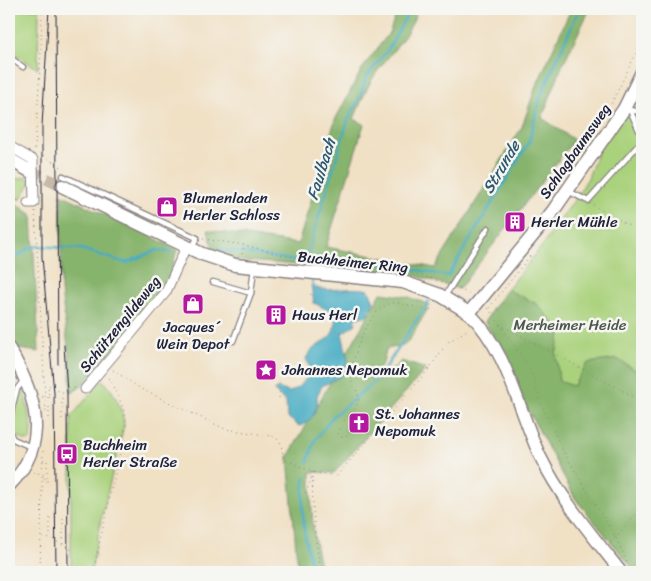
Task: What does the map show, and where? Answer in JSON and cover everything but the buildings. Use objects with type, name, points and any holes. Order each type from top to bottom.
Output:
[{"type":"main road","name":"Schlagbaumsweg","points":[[469,313],[535,236],[566,190],[627,110],[642,72]]},
{"type":"main road","points":[[9,159],[31,165]]},
{"type":"main road","name":"Buchheimer Ring","points":[[62,181],[240,267],[403,282],[444,297],[469,313]]},
{"type":"street","points":[[9,146],[31,165],[31,203]]},
{"type":"street","name":"Schützengildeweg","points":[[85,389],[166,292],[192,245]]},
{"type":"street","name":"Buchheimer Ring","points":[[469,313],[486,331],[497,350],[548,470],[564,496],[605,552],[626,571]]},
{"type":"street","points":[[9,348],[25,379],[35,415],[34,448],[25,467],[9,486]]},
{"type":"lane","points":[[9,57],[23,67]]},
{"type":"lane","points":[[627,110],[642,112]]},
{"type":"lane","points":[[627,110],[642,137]]},
{"type":"lane","points":[[566,190],[588,201],[642,141]]},
{"type":"lane","points":[[444,297],[488,228]]},
{"type":"lane","points":[[233,341],[250,293],[254,268]]},
{"type":"lane","points":[[213,282],[250,293]]},
{"type":"lane","points":[[9,420],[17,388],[25,379]]},
{"type":"lane","points":[[9,431],[13,439],[34,448]]},
{"type":"path","points":[[31,165],[37,135],[42,9]]},
{"type":"path","points":[[604,119],[642,41]]},
{"type":"path","points":[[31,165],[36,160],[38,152],[42,154],[63,168],[62,181]]},
{"type":"path","points":[[9,195],[20,202],[31,203],[37,253]]},
{"type":"path","points":[[588,201],[642,233]]},
{"type":"path","points":[[241,260],[244,244]]},
{"type":"path","points":[[192,245],[244,244],[300,257],[309,261]]},
{"type":"path","points":[[310,295],[319,286]]},
{"type":"path","points":[[350,432],[346,436],[341,437],[338,434],[340,426],[358,404],[359,396],[351,380],[355,350],[376,312],[392,304],[422,308],[429,312],[433,306]]},
{"type":"path","points":[[491,316],[499,324],[532,371],[540,402],[564,453],[615,536],[626,571]]},
{"type":"path","points":[[499,324],[642,401]]},
{"type":"path","points":[[331,328],[345,334]]},
{"type":"path","points":[[105,367],[123,375],[141,389],[225,429],[272,436],[280,441],[284,459],[312,473],[332,475],[335,478],[339,477],[340,471],[428,370],[448,342],[471,328],[475,331]]},
{"type":"path","points":[[93,572],[126,425],[126,416],[122,404],[113,389],[105,367]]},
{"type":"path","points":[[49,419],[48,385],[62,393],[72,392],[72,388],[85,389]]},
{"type":"path","points":[[279,398],[280,388]]},
{"type":"path","points":[[62,393],[62,419]]},
{"type":"path","points":[[42,397],[49,397]]},
{"type":"path","points":[[25,467],[45,475],[45,481],[48,481],[47,460],[43,460]]},
{"type":"path","points":[[306,493],[312,473]]},
{"type":"path","points":[[312,473],[312,515],[316,547],[322,572]]},
{"type":"path","points":[[605,552],[615,536],[642,508]]},
{"type":"path","points":[[50,518],[50,539]]},
{"type":"path","points":[[63,518],[64,545]]},
{"type":"path","points":[[42,538],[50,539],[72,550]]},
{"type":"green space","points":[[9,9],[39,9],[38,69],[9,50]]},
{"type":"green space","points":[[398,9],[417,9],[411,26],[371,80],[354,119],[364,124],[326,247],[435,268],[522,127],[535,89],[571,9],[590,9],[562,66],[542,118],[574,140],[459,289],[406,273],[232,260],[214,253],[208,230],[298,244],[335,120],[362,69],[389,33]]},
{"type":"green space","name":"Merheimer Heide","points":[[642,80],[642,572],[636,572],[575,498],[526,406],[509,362],[485,322],[493,308],[545,242],[575,199],[588,178],[599,148]]},
{"type":"green space","points":[[27,177],[31,182],[20,200],[9,193],[9,180]]},
{"type":"green space","points":[[61,194],[177,249],[170,276],[160,294],[89,379],[71,394],[70,364],[61,290]]},
{"type":"green space","points":[[9,198],[32,215],[39,352],[13,348],[9,340]]},
{"type":"green space","points":[[506,289],[537,304],[561,331],[556,355],[559,381],[573,386],[588,363],[617,359],[642,374],[642,559],[635,571],[575,498],[526,406],[509,362],[485,322]]},
{"type":"green space","points":[[381,293],[409,297],[430,305],[410,339],[402,346],[386,349],[383,363],[370,379],[374,381],[401,361],[426,369],[334,473],[311,472],[313,523],[322,572],[298,572],[288,457]]},
{"type":"green space","points":[[9,358],[16,371],[9,410]]},
{"type":"green space","points":[[102,380],[117,401],[124,425],[101,519],[91,572],[71,572],[71,417]]},
{"type":"green space","points":[[23,387],[32,429],[31,440],[26,441],[15,435],[11,422],[19,390]]},
{"type":"water","points":[[311,285],[319,289],[358,288],[369,290],[374,302],[367,315],[354,319],[356,324],[342,333],[348,360],[343,375],[322,386],[317,396],[314,414],[308,422],[299,426],[287,417],[286,402],[274,391],[277,388],[290,392],[303,383],[309,369],[306,359],[309,353],[327,340],[334,330],[336,322],[328,310],[314,303]]},
{"type":"waterway","name":"Faulbach","points":[[218,249],[305,262],[348,120],[360,97],[366,78],[389,48],[406,17],[407,9]]},
{"type":"waterway","name":"Strunde","points":[[308,257],[371,261],[448,276],[529,142],[540,98],[576,16],[581,9]]},
{"type":"waterway","name":"Faulbach","points":[[9,263],[29,248],[38,246],[81,249],[126,263],[157,250],[171,252]]},
{"type":"waterway","points":[[312,281],[313,285]]},
{"type":"waterway","name":"Strunde","points":[[308,462],[315,440],[333,416],[371,385],[384,370],[429,301]]},
{"type":"waterway","name":"Strunde","points":[[305,477],[304,525],[313,572]]},
{"type":"tunnel","points":[[30,171],[62,186]]},
{"type":"tram line","points":[[49,9],[42,126],[42,257],[54,393],[56,572]]},
{"type":"tram line","points":[[56,9],[58,364]]},
{"type":"tram line","points":[[64,345],[67,393],[68,572]]},
{"type":"place","name":"Blumenladen Herler Schloss","points":[[167,207]]},
{"type":"place","name":"Herler Mühle","points":[[515,222]]},
{"type":"place","name":"Jacques´ Wein Depot","points":[[193,304]]},
{"type":"place","name":"Haus Herl","points":[[276,315]]},
{"type":"place","name":"Johannes Nepomuk","points":[[266,370]]},
{"type":"place","name":"St. Johannes Nepomuk","points":[[359,423]]},
{"type":"place","name":"Buchheim Herler Straße","points":[[67,454]]}]
